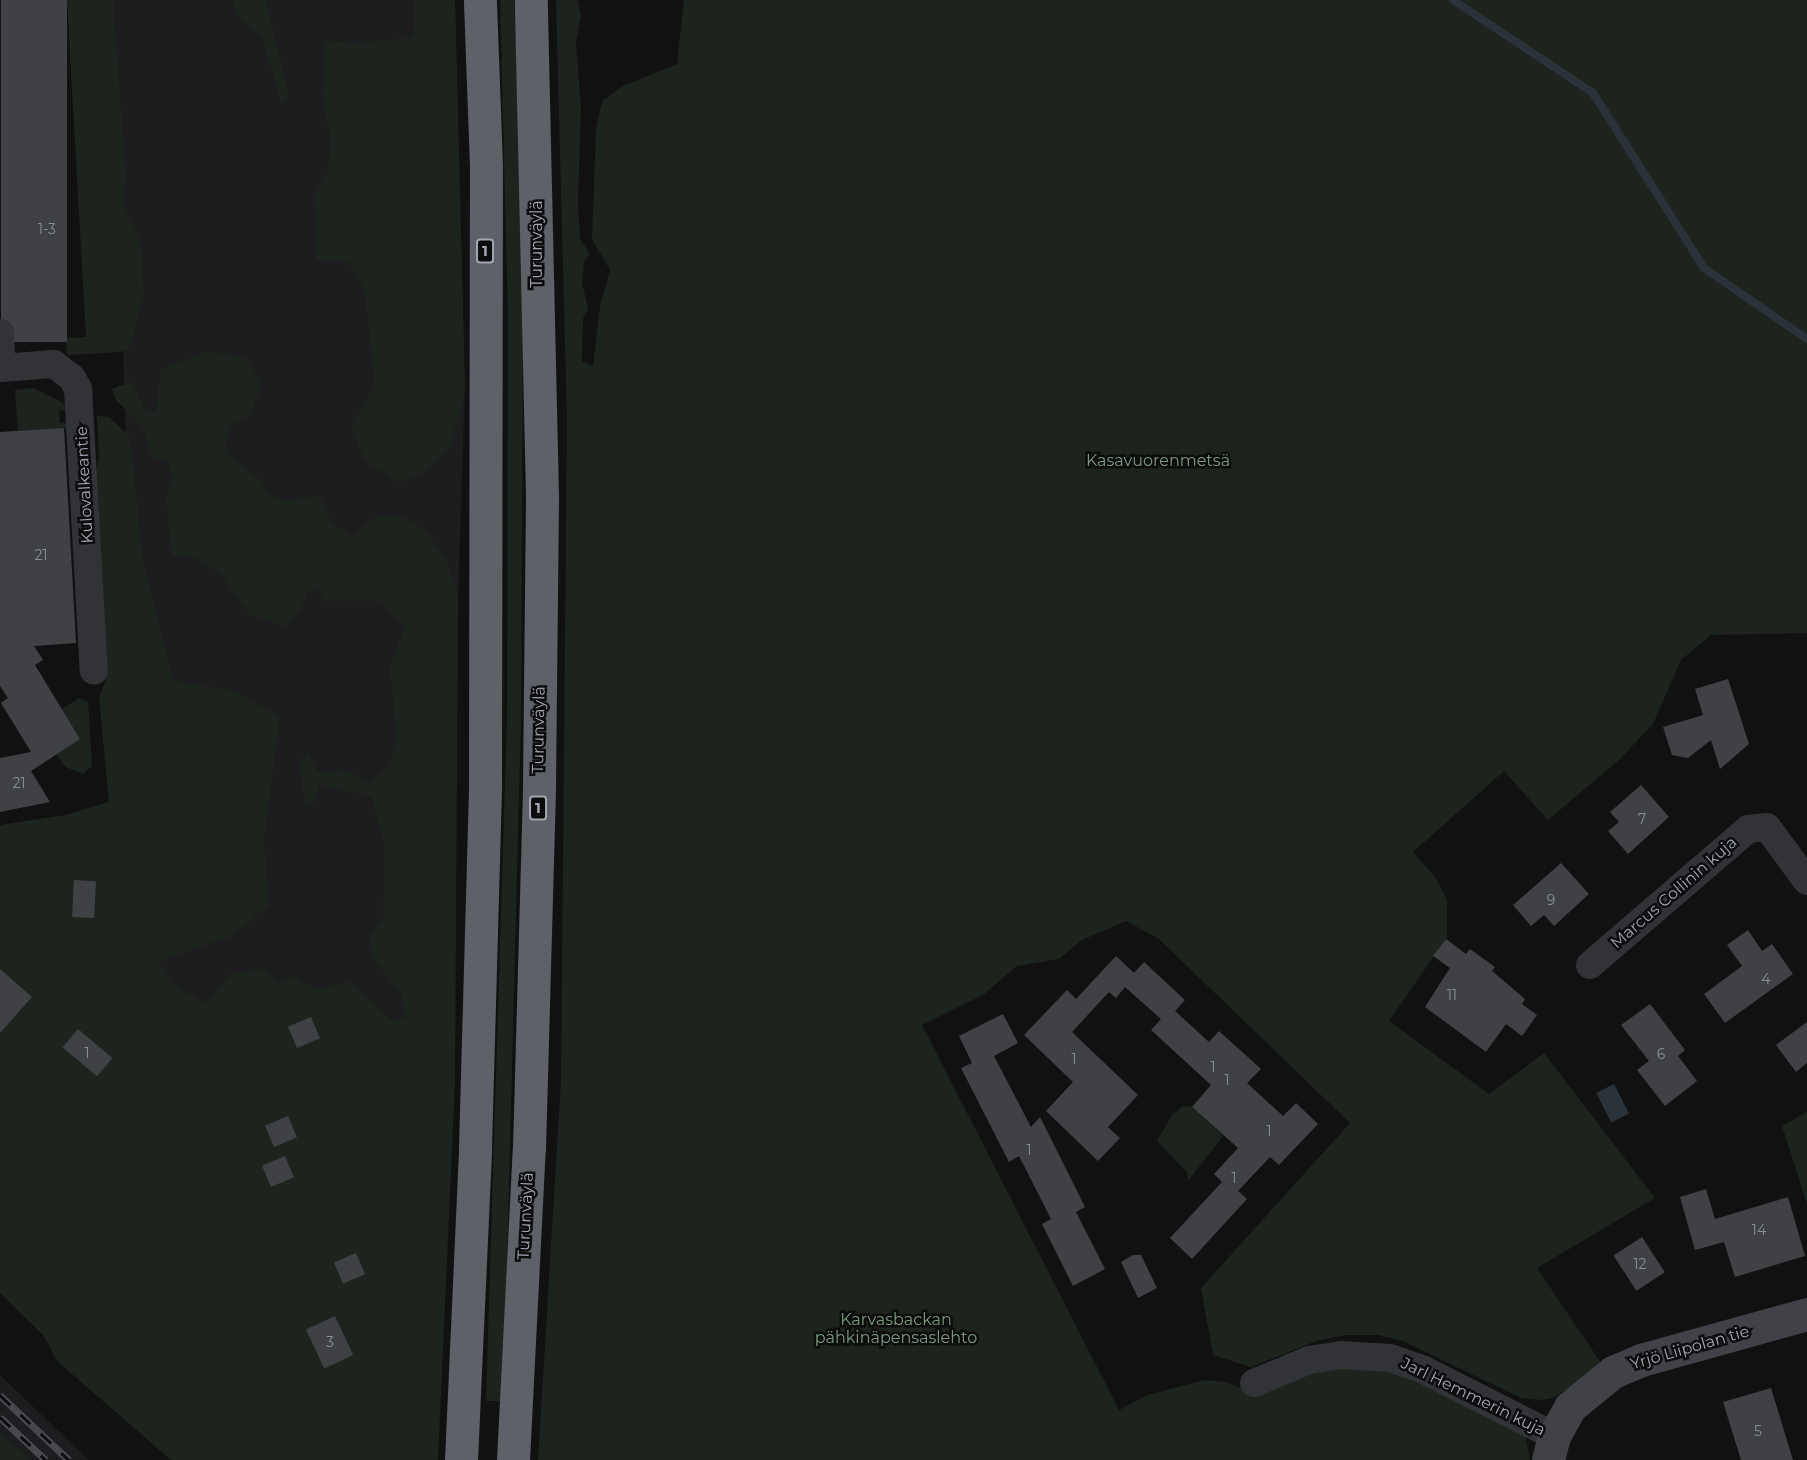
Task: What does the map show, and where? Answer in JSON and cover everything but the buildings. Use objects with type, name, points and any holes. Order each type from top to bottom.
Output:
[{"type":"highway","name":"1","points":[[461,1460],[475,1146],[485,783],[486,166],[480,0]]},
{"type":"highway","name":"Turunväylä","points":[[513,1460],[529,1148],[539,739],[542,496],[531,0]]},
{"type":"street","points":[[0,333],[1,368]]},
{"type":"street","name":"Kulovalkeantie","points":[[1,368],[54,364],[72,378],[78,389],[94,671]]},
{"type":"street","name":"Marcus Collinin kuja","points":[[1590,965],[1748,829],[1767,827],[1807,881]]},
{"type":"street","name":"Yrjö Liipolan tie","points":[[1551,1448],[1570,1407],[1613,1372],[1641,1360],[1807,1314]]},
{"type":"street","name":"Jarl Hemmerin kuja","points":[[1254,1383],[1309,1360],[1341,1355],[1390,1358],[1424,1370],[1551,1448]]},
{"type":"shaded area","points":[[112,0],[455,0],[465,390],[458,597],[422,1032],[144,1012]]},
{"type":"shaded area","points":[[1614,1084],[1629,1113],[1611,1122],[1596,1093]]},
{"type":"shaded area","points":[[0,1375],[89,1460],[31,1460],[0,1432]]},
{"type":"green space","points":[[67,0],[113,0],[126,176],[123,205],[141,243],[144,297],[129,349],[120,352],[67,355],[66,338],[86,337]]},
{"type":"green space","points":[[233,0],[266,0],[288,91],[287,99],[281,105],[263,39],[236,15]]},
{"type":"green space","points":[[414,0],[455,0],[465,390],[450,448],[428,470],[400,483],[365,461],[351,427],[375,385],[365,291],[348,261],[316,261],[315,194],[328,171],[331,143],[323,99],[324,41],[361,43],[413,37]]},
{"type":"green space","points":[[500,0],[514,0],[519,123],[523,317],[521,718],[506,1303],[501,1401],[486,1401],[507,718],[508,318]]},
{"type":"green space","name":"Kasavuorenmetsä","points":[[556,0],[578,0],[581,16],[576,42],[581,109],[578,203],[580,239],[590,254],[584,261],[582,283],[588,308],[583,319],[582,361],[593,366],[600,306],[610,270],[592,239],[596,129],[602,101],[623,86],[677,64],[684,0],[1807,0],[1807,633],[1711,635],[1681,660],[1653,724],[1619,760],[1548,820],[1504,771],[1413,852],[1435,877],[1447,899],[1447,937],[1389,1021],[1489,1094],[1544,1053],[1655,1198],[1537,1268],[1603,1366],[1553,1398],[1540,1400],[1521,1398],[1403,1341],[1379,1335],[1345,1335],[1316,1341],[1251,1367],[1213,1355],[1201,1288],[1350,1123],[1159,939],[1126,921],[1082,940],[1059,959],[1017,966],[983,995],[922,1025],[1119,1410],[1148,1395],[1204,1380],[1226,1382],[1254,1393],[1334,1365],[1389,1367],[1525,1433],[1530,1460],[538,1460],[561,1080],[567,421]]},
{"type":"green space","points":[[208,351],[246,358],[262,385],[250,415],[228,427],[226,452],[260,480],[270,495],[287,501],[319,495],[332,523],[352,537],[376,516],[405,517],[425,530],[448,563],[458,597],[455,1082],[438,1460],[171,1460],[57,1361],[44,1336],[0,1293],[0,825],[65,815],[109,802],[99,697],[105,682],[93,480],[99,460],[97,416],[109,417],[130,437],[143,562],[173,681],[234,691],[280,717],[264,840],[269,905],[232,936],[159,961],[172,983],[206,1004],[230,974],[263,969],[280,983],[294,976],[316,989],[351,982],[391,1020],[405,1018],[402,995],[372,956],[370,936],[383,918],[384,845],[371,796],[319,785],[314,802],[305,804],[299,761],[308,754],[318,773],[345,770],[369,782],[389,766],[397,741],[390,667],[405,626],[380,601],[323,601],[318,588],[308,591],[300,611],[286,627],[249,614],[221,574],[191,556],[172,557],[166,498],[173,477],[166,459],[153,459],[142,426],[116,400],[112,389],[132,381],[144,409],[156,413],[161,369]]},
{"type":"green space","points":[[33,388],[63,403],[67,410],[59,411],[60,423],[68,423],[68,428],[18,431],[15,390]]},
{"type":"green space","points":[[79,698],[88,702],[92,766],[83,774],[66,767],[56,754],[80,739],[62,709]]},
{"type":"green space","points":[[1183,1106],[1192,1107],[1223,1136],[1188,1181],[1187,1172],[1157,1141],[1172,1115]]},
{"type":"green space","points":[[1807,1112],[1807,1204],[1782,1126]]},
{"type":"green space","points":[[0,1432],[31,1460],[0,1460]]},
{"type":"waterway","points":[[1453,0],[1593,93],[1704,268],[1807,339]]},
{"type":"railway","points":[[0,1395],[69,1460]]},
{"type":"railway","points":[[0,1417],[46,1460]]},
{"type":"park label","name":"Karvasbackan pähkinäpensaslehto","points":[[896,1329]]}]
